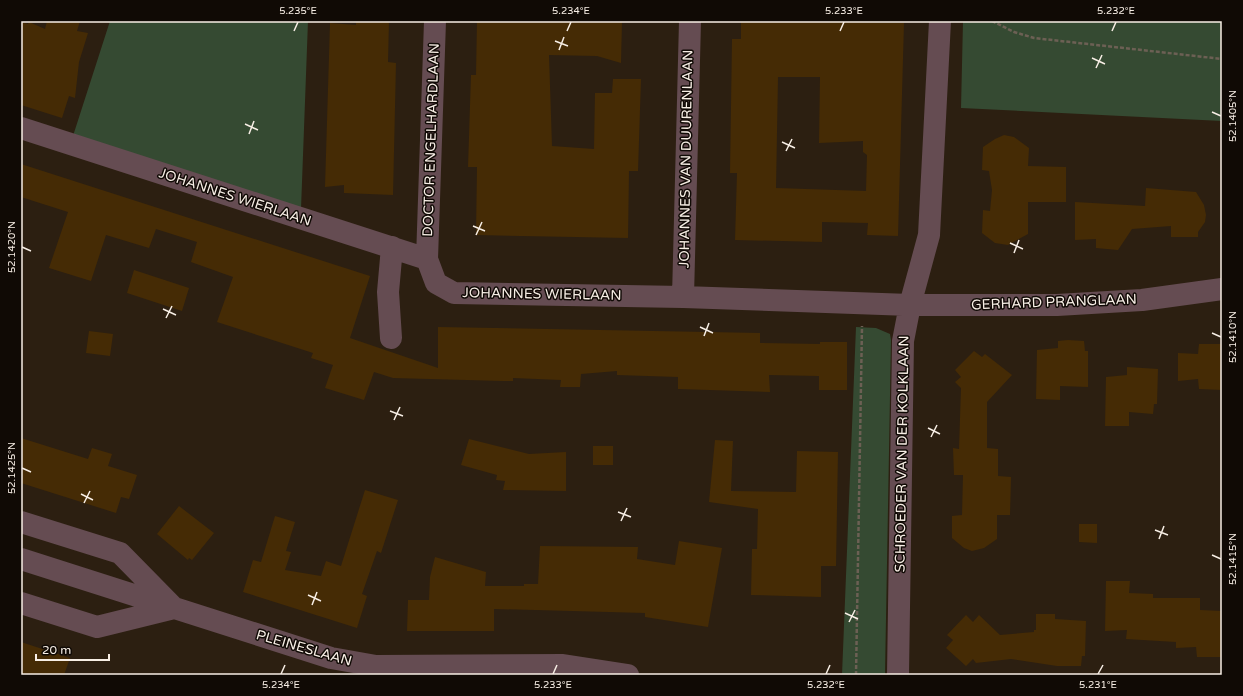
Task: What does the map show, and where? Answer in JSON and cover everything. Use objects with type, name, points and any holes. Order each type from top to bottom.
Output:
[{"type":"street","name":"DOCTOR ENGELHARDLAAN","points":[[428,259],[435,21]]},
{"type":"street","name":"JOHANNES VAN DUURENLAAN","points":[[683,297],[690,21]]},
{"type":"street","name":"SCHROEDER VAN DER KOLKLAAN","points":[[898,675],[902,341],[910,305],[930,235],[940,21]]},
{"type":"street","name":"JOHANNES WIERLAAN","points":[[21,128],[428,259],[436,283],[454,293],[683,297],[910,305]]},
{"type":"street","points":[[391,338],[388,292],[392,248]]},
{"type":"street","name":"GERHARD PRANGLAAN","points":[[910,305],[1057,305],[1142,300],[1222,289]]},
{"type":"street","name":"PLEINESLAAN","points":[[21,522],[120,553],[174,608]]},
{"type":"street","name":"PLEINESLAAN","points":[[21,559],[331,658],[376,666],[563,665],[628,675]]},
{"type":"street","points":[[21,603],[97,627],[174,608]]},
{"type":"path","points":[[992,21],[1014,32],[1034,38],[1222,59]]},
{"type":"path","points":[[856,675],[863,303]]},
{"type":"green space","points":[[110,21],[308,21],[301,209],[72,139]]},
{"type":"green space","points":[[963,21],[1222,21],[1222,121],[961,108]]},
{"type":"green space","points":[[856,327],[876,328],[890,334],[891,340],[885,675],[842,675]]},
{"type":"building","points":[[47,21],[80,21],[77,31],[88,33],[79,62],[75,98],[69,96],[62,118],[21,105],[21,22],[28,24],[29,22],[45,29]]},
{"type":"building","points":[[356,21],[389,21],[388,62],[396,63],[393,195],[344,193],[344,185],[325,187],[330,23],[356,25]]},
{"type":"building","points":[[477,21],[622,21],[621,63],[597,56],[549,55],[552,146],[594,149],[595,93],[612,93],[613,79],[641,79],[638,171],[629,171],[628,238],[476,235],[477,167],[468,167],[471,75],[476,75]]},
{"type":"building","points":[[741,21],[904,23],[898,236],[867,235],[868,223],[822,222],[822,242],[735,240],[737,173],[730,173],[732,39],[741,39]],"holes":[[[778,77],[820,77],[819,143],[863,141],[863,152],[867,155],[866,191],[776,188]]]},
{"type":"building","points":[[1004,135],[1014,137],[1029,148],[1028,166],[1066,167],[1066,202],[1028,202],[1028,234],[1008,245],[995,243],[982,233],[983,210],[990,211],[992,190],[989,171],[982,170],[983,147]]},
{"type":"building","points":[[21,164],[370,276],[350,338],[438,368],[438,327],[760,333],[760,343],[820,344],[820,342],[847,342],[847,390],[819,390],[819,376],[769,375],[770,392],[678,389],[678,377],[617,375],[617,371],[581,374],[580,387],[560,387],[561,380],[513,378],[513,381],[503,381],[393,378],[374,372],[364,400],[325,388],[333,365],[311,358],[313,353],[217,322],[233,277],[191,262],[197,242],[156,229],[149,248],[106,235],[91,281],[49,268],[68,212],[21,197]]},
{"type":"building","points":[[1146,188],[1196,192],[1204,205],[1206,215],[1205,222],[1198,232],[1198,237],[1171,237],[1171,226],[1132,229],[1118,250],[1096,248],[1096,239],[1075,240],[1075,202],[1145,206]]},
{"type":"building","points":[[134,270],[189,288],[182,311],[127,293]]},
{"type":"building","points":[[89,331],[113,334],[110,356],[86,353]]},
{"type":"building","points":[[1058,341],[1084,341],[1085,351],[1088,351],[1088,387],[1060,386],[1060,400],[1036,399],[1037,350],[1058,348]]},
{"type":"building","points":[[1199,344],[1222,344],[1222,390],[1199,389],[1198,379],[1178,381],[1178,353],[1198,354]]},
{"type":"building","points":[[974,351],[982,357],[985,354],[1012,375],[987,402],[987,448],[998,449],[998,476],[1011,477],[1010,515],[997,515],[997,539],[984,548],[972,551],[964,548],[952,538],[952,516],[962,515],[963,475],[954,475],[953,448],[959,449],[961,388],[955,382],[961,377],[955,370]]},
{"type":"building","points":[[1127,367],[1158,369],[1157,404],[1154,404],[1153,414],[1129,412],[1129,426],[1105,426],[1106,377],[1127,375]]},
{"type":"building","points":[[21,438],[88,459],[92,448],[112,454],[108,466],[137,475],[129,499],[121,497],[116,513],[21,483]]},
{"type":"building","points":[[469,439],[529,454],[566,452],[566,491],[503,490],[505,481],[496,480],[497,475],[461,465]]},
{"type":"building","points":[[715,440],[733,441],[731,491],[796,492],[797,451],[838,452],[836,566],[821,566],[821,597],[751,595],[752,549],[757,549],[758,509],[709,502]]},
{"type":"building","points":[[593,446],[613,446],[613,465],[593,465]]},
{"type":"building","points":[[365,490],[398,500],[381,553],[377,551],[362,594],[367,596],[357,628],[243,592],[253,560],[261,562],[275,516],[295,522],[286,551],[291,552],[285,570],[321,576],[326,561],[341,566]]},
{"type":"building","points":[[179,506],[214,533],[192,560],[189,558],[188,560],[157,534]]},
{"type":"building","points":[[1079,524],[1097,524],[1097,543],[1079,542]]},
{"type":"building","points":[[679,541],[722,548],[708,627],[645,617],[645,613],[494,609],[494,631],[407,631],[408,600],[429,600],[430,577],[435,557],[486,572],[485,586],[524,586],[524,584],[538,584],[540,546],[638,547],[637,559],[675,565]]},
{"type":"building","points":[[1106,581],[1130,581],[1129,593],[1153,594],[1153,598],[1200,598],[1200,610],[1222,611],[1222,657],[1197,657],[1196,647],[1176,648],[1176,642],[1126,639],[1127,630],[1105,631]]},
{"type":"building","points":[[1036,614],[1055,614],[1055,619],[1086,621],[1085,656],[1082,656],[1081,666],[1057,666],[1011,659],[976,663],[973,659],[966,666],[946,648],[953,640],[947,635],[966,615],[973,622],[979,615],[1000,635],[1034,632],[1034,630],[1036,630]]},
{"type":"building","points":[[21,642],[70,658],[64,675],[21,675]]}]
